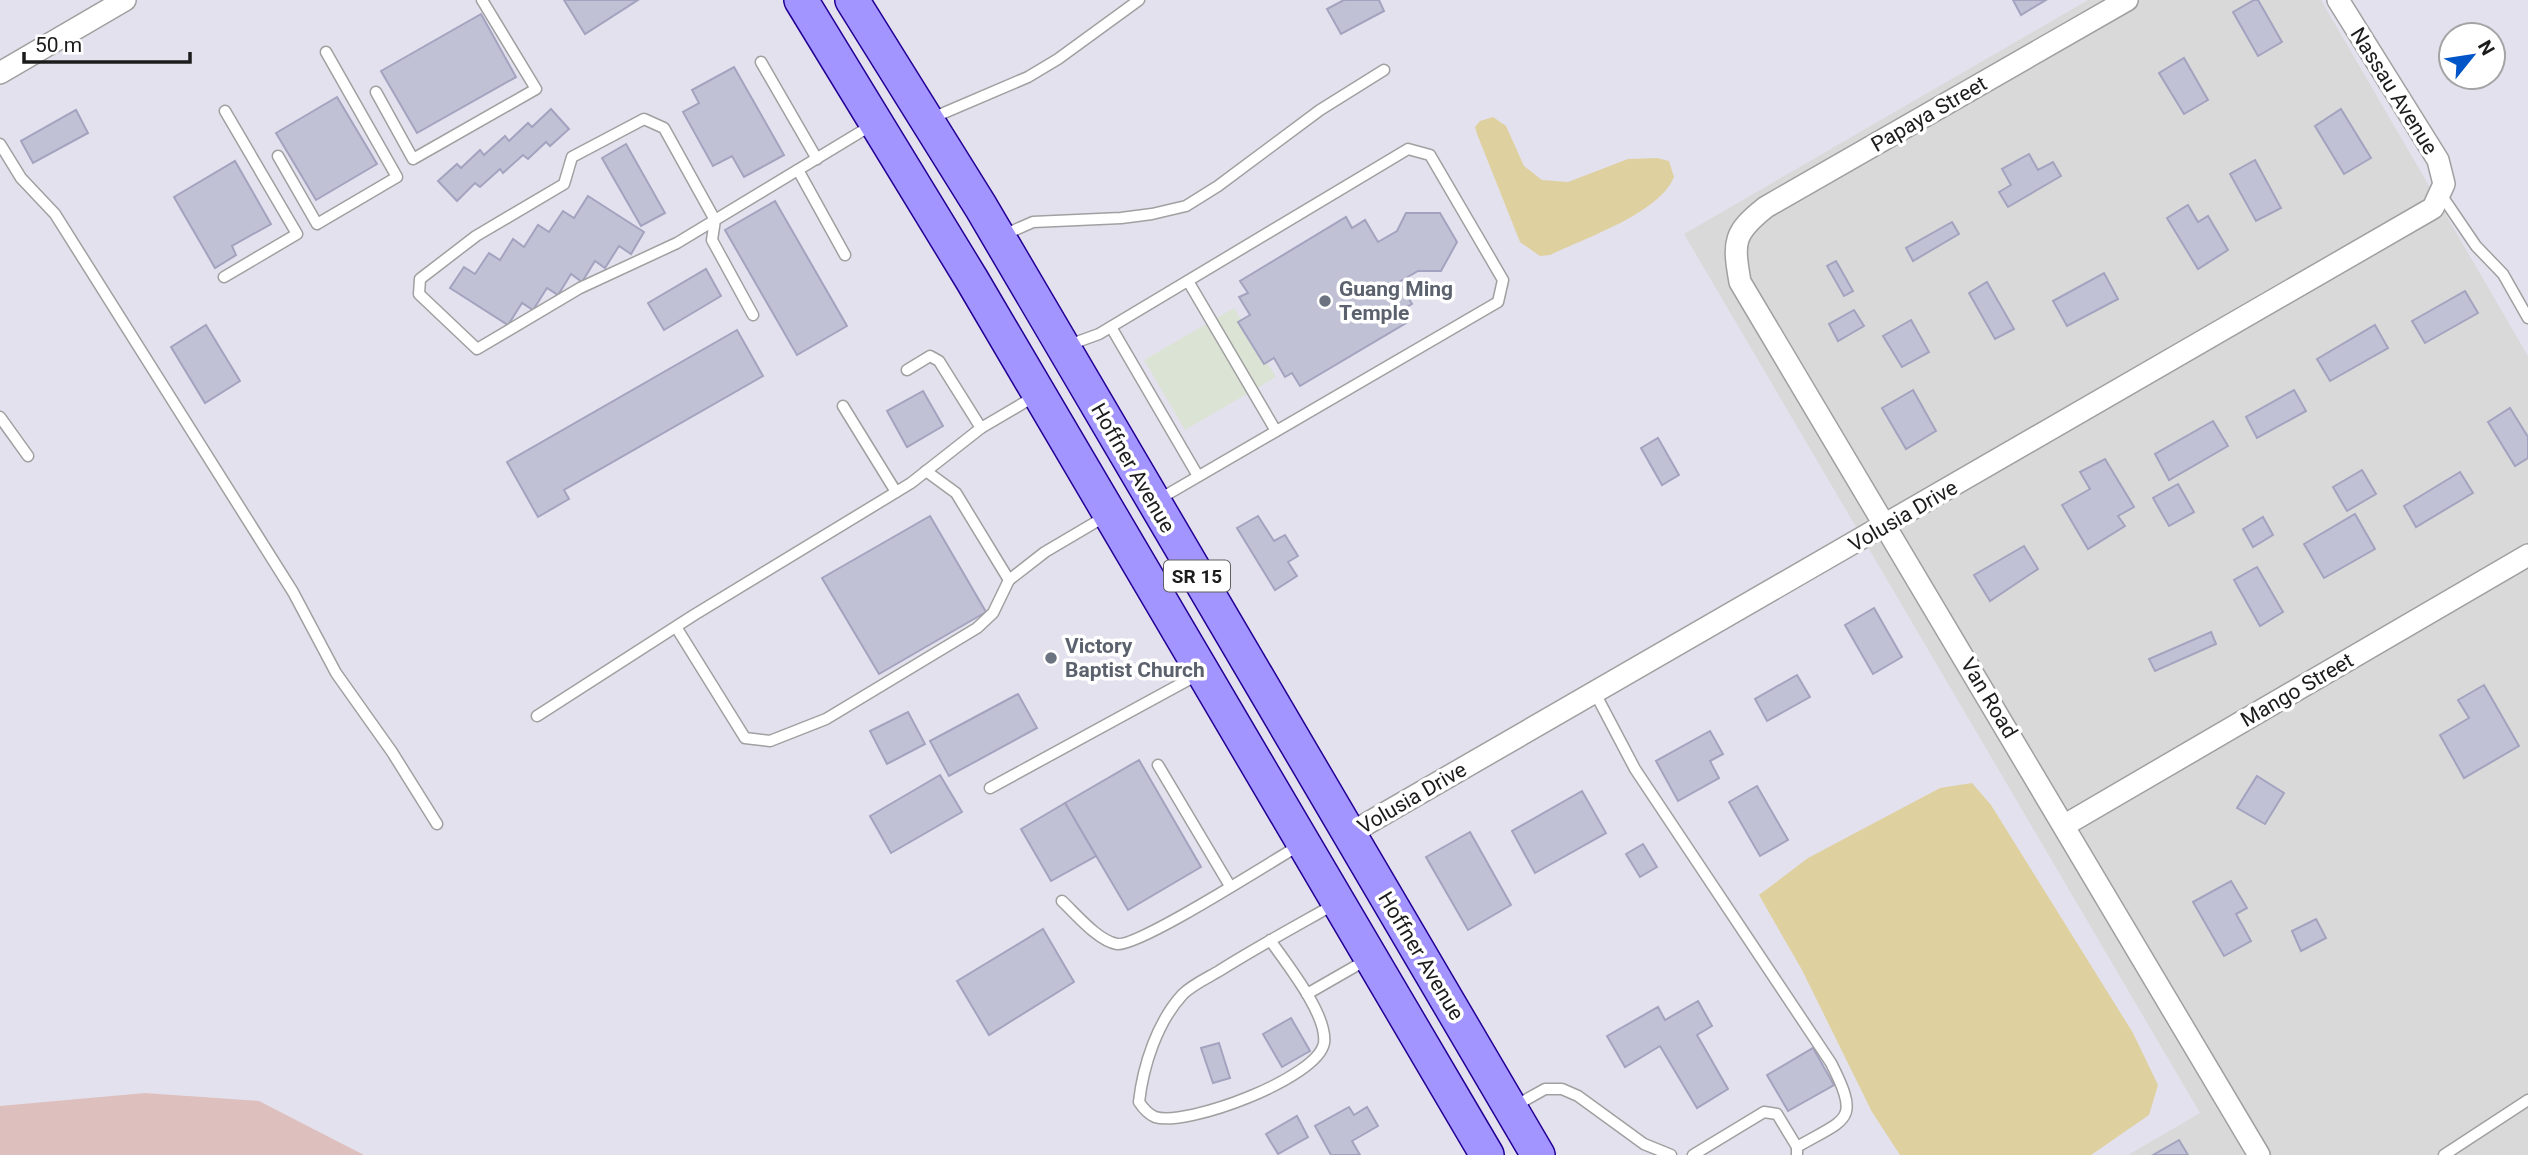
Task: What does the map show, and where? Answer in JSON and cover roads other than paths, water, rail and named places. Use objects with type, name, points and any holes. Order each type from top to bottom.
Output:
[{"type":"main road","name":"Hoffner Avenue","points":[[801,0],[1039,394],[1486,1155]]},
{"type":"main road","name":"Hoffner Avenue","points":[[852,0],[999,238],[1538,1155]]},
{"type":"main road","points":[[876,122],[909,133],[925,148],[981,231],[999,238]]},
{"type":"main road","points":[[1039,394],[1069,411],[1106,473],[1132,492],[1154,502]]},
{"type":"main road","points":[[1201,672],[1233,691],[1294,798],[1314,827],[1325,833],[1349,834]]},
{"type":"main road","points":[[1337,902],[1356,901],[1370,914],[1475,1087],[1511,1109]]},
{"type":"street","points":[[0,73],[125,0]]},
{"type":"street","name":"Papaya Street","points":[[1738,237],[1748,222],[1766,207],[2127,0]]},
{"type":"street","name":"Nassau Avenue","points":[[2338,0],[2438,160],[2442,188]]},
{"type":"street","name":"Volusia Drive","points":[[1349,834],[2433,208],[2442,188]]},
{"type":"street","name":"Van Road","points":[[1738,237],[1735,257],[1740,282],[2259,1155]]},
{"type":"street","name":"Mango Street","points":[[2065,825],[2528,555]]},
{"type":"lane","points":[[376,92],[413,159],[536,89],[482,0]]},
{"type":"lane","points":[[926,120],[1028,77],[1059,59],[1139,0]]},
{"type":"lane","points":[[278,156],[317,224],[397,177],[326,52]]},
{"type":"lane","points":[[761,62],[817,159]]},
{"type":"lane","points":[[999,238],[1033,222],[1121,218],[1152,214],[1186,205],[1218,186],[1320,110],[1384,70]]},
{"type":"lane","points":[[224,277],[297,234],[225,111]]},
{"type":"lane","points":[[753,314],[712,240],[715,220],[664,128],[644,119],[572,157],[564,184],[477,236],[420,279],[419,294],[477,349],[580,288],[677,243],[715,220],[798,170],[817,159],[876,122]]},
{"type":"lane","points":[[0,144],[21,178],[55,214],[293,592],[336,673],[392,752],[437,824]]},
{"type":"lane","points":[[1064,350],[1111,327],[1408,149],[1430,155],[1503,280],[1498,302],[1154,502]]},
{"type":"lane","points":[[798,170],[845,255]]},
{"type":"lane","points":[[2442,188],[2476,246],[2503,274],[2528,318]]},
{"type":"lane","points":[[1188,281],[1276,431]]},
{"type":"lane","points":[[1111,327],[1198,476]]},
{"type":"lane","points":[[907,370],[930,356],[939,361],[981,428]]},
{"type":"lane","points":[[537,716],[896,492],[981,428],[1039,394]]},
{"type":"lane","points":[[843,406],[896,492]]},
{"type":"lane","points":[[0,417],[28,456]]},
{"type":"lane","points":[[926,471],[956,493],[1009,580]]},
{"type":"lane","points":[[676,627],[746,738],[770,741],[826,719],[977,628],[993,614],[1009,580],[1045,552],[1110,514]]},
{"type":"lane","points":[[990,788],[1201,672]]},
{"type":"lane","points":[[1595,693],[1635,769],[1831,1063],[1843,1086],[1848,1111],[1844,1121],[1797,1151],[1777,1114],[1765,1112],[1693,1155]]},
{"type":"lane","points":[[1158,765],[1230,886]]},
{"type":"lane","points":[[1062,901],[1098,934],[1116,944],[1135,941],[1302,843]]},
{"type":"lane","points":[[1270,940],[1313,1003],[1323,1031],[1324,1043],[1320,1054],[1308,1067],[1227,1107],[1187,1116],[1156,1117],[1145,1111],[1139,1102],[1151,1049],[1167,1016],[1184,993],[1270,940],[1337,902]]},
{"type":"lane","points":[[1307,994],[1370,958]]},
{"type":"lane","points":[[1511,1109],[1545,1089],[1562,1089],[1578,1096],[1644,1144],[1671,1155]]},
{"type":"lane","points":[[2444,1155],[2528,1100]]},
{"type":"place","name":"Guang Ming Temple","points":[[1325,301]]},
{"type":"place","name":"Victory Baptist Church","points":[[1051,658]]}]
